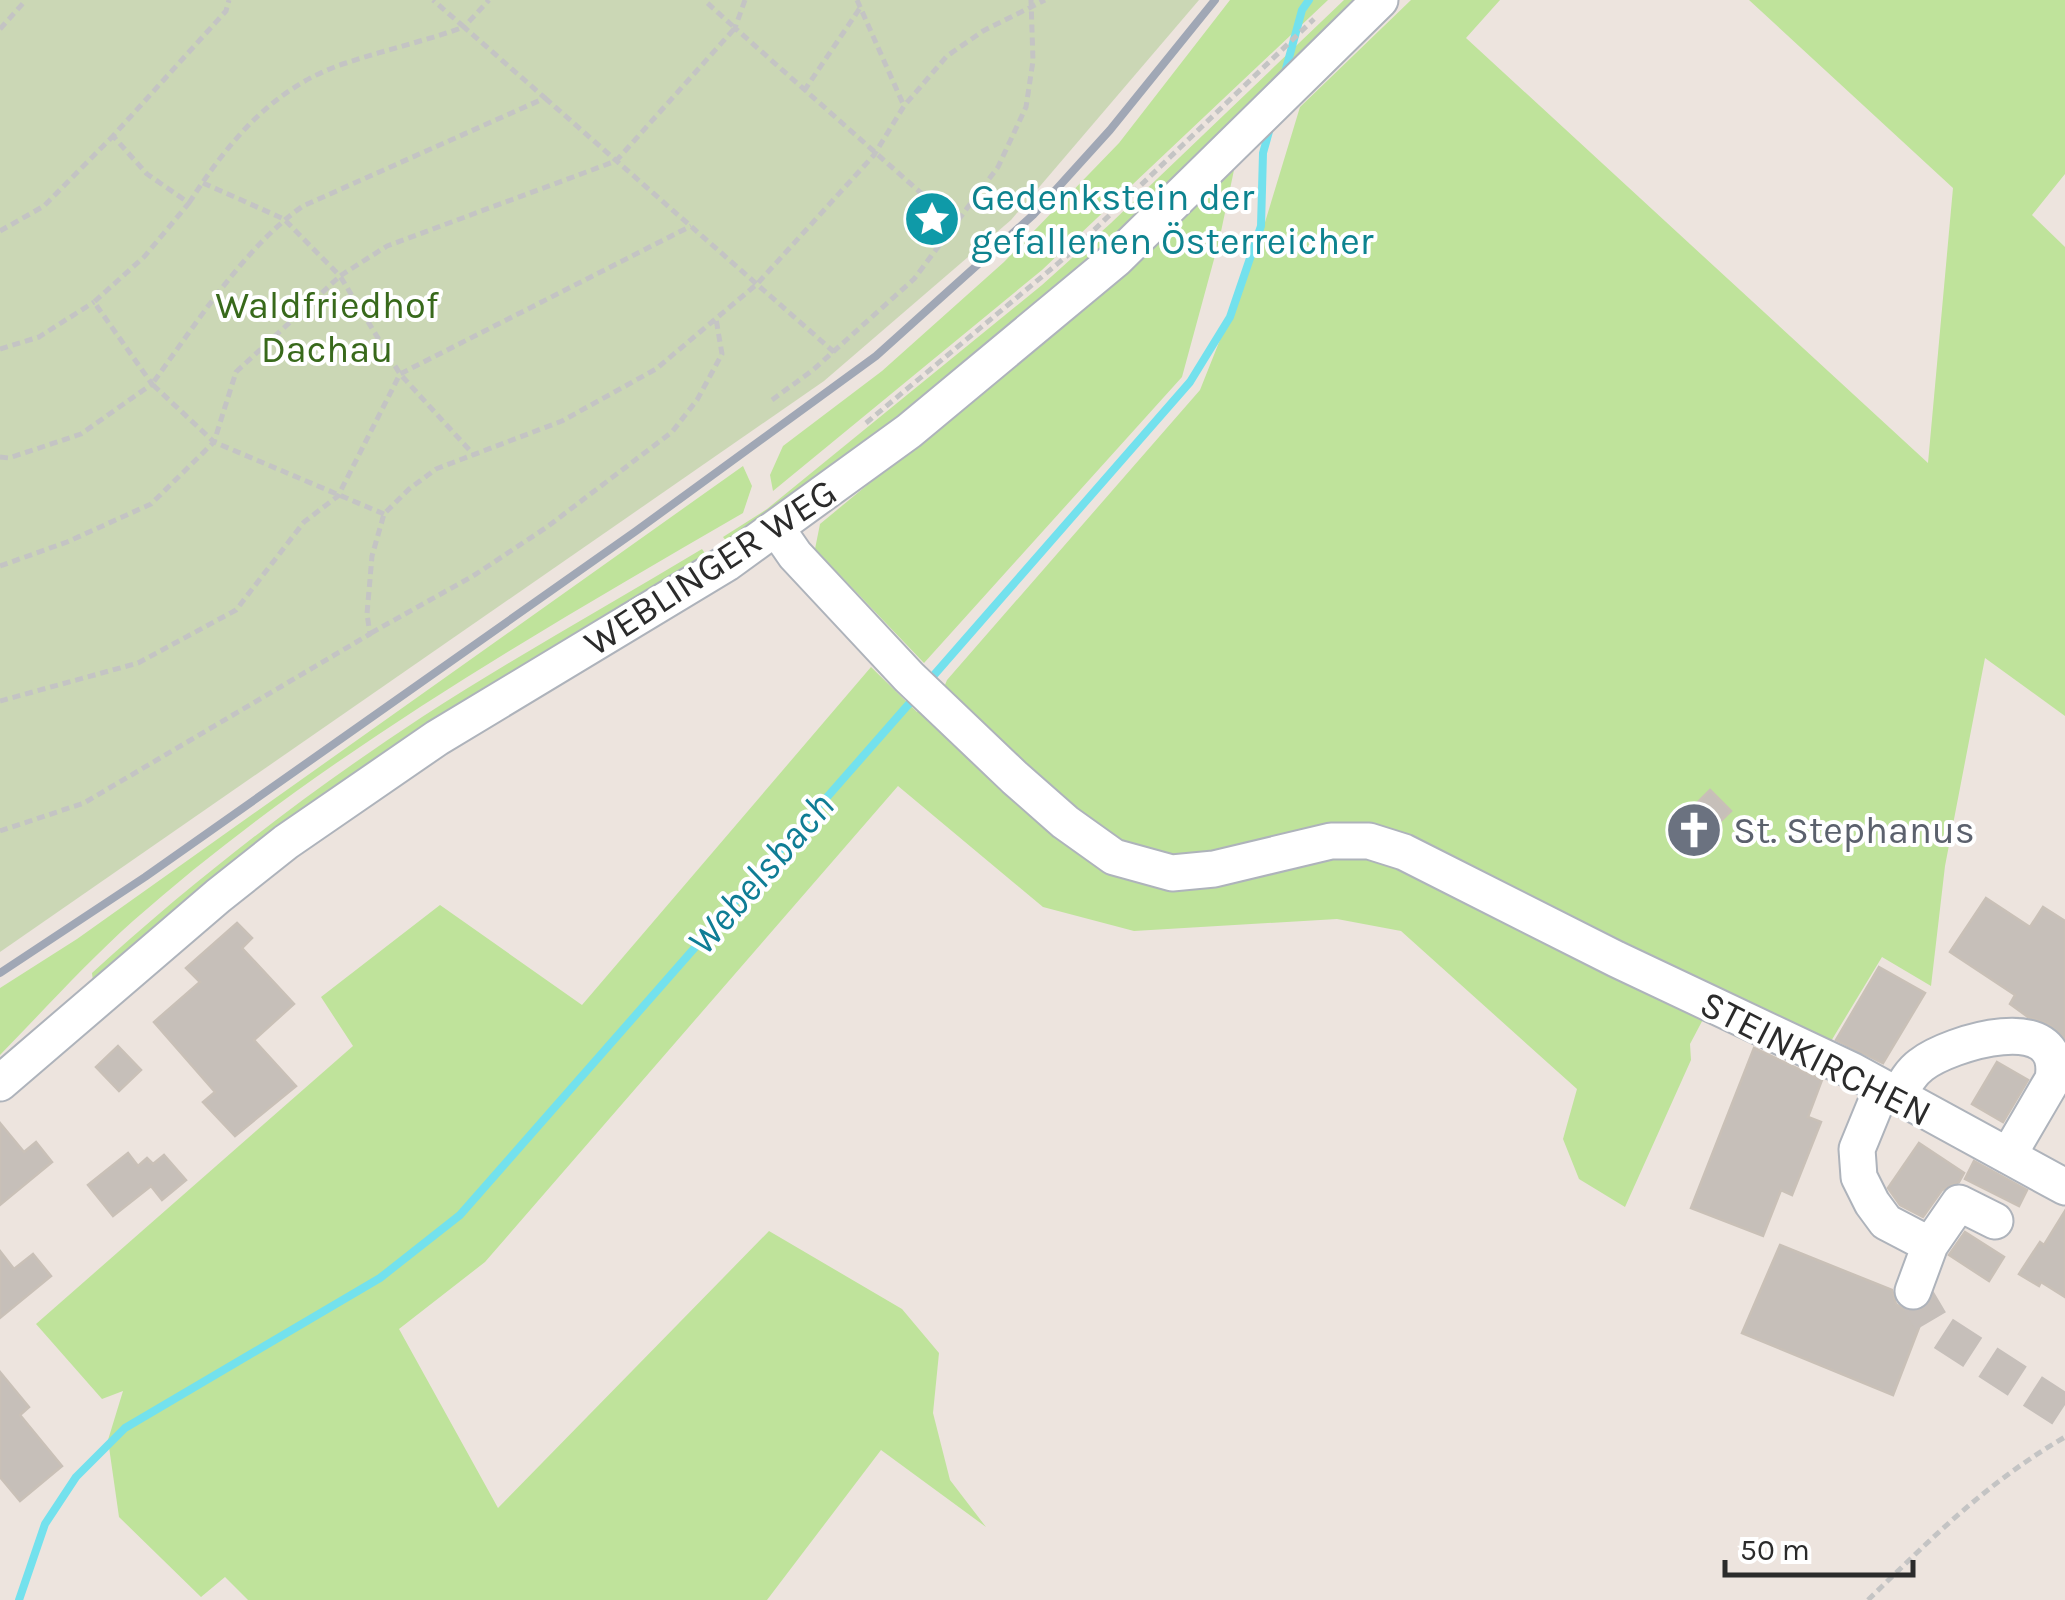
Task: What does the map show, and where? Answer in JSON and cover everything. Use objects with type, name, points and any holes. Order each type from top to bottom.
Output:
[{"type":"street","name":"WEBLINGER WEG","points":[[0,1083],[286,842],[436,738],[776,530],[909,432],[1116,259],[1380,0]]},
{"type":"street","name":"STEINKIRCHEN","points":[[776,530],[920,688],[1065,822],[1114,857],[1172,873],[1214,869],[1331,841],[1369,841],[1404,852],[1890,1092],[2065,1187]]},
{"type":"street","points":[[1994,1221],[1959,1204],[1930,1245],[1913,1291],[1911,1249],[1872,1203],[1859,1177],[1857,1149],[1890,1092],[1919,1066],[1942,1051],[2018,1034],[2039,1040],[2054,1052],[2058,1065],[2008,1156]]},
{"type":"street","points":[[1892,1226],[1930,1245]]},
{"type":"path","points":[[0,29],[26,0]]},
{"type":"path","points":[[0,231],[44,206],[226,11],[229,0]]},
{"type":"path","points":[[433,0],[834,352]]},
{"type":"path","points":[[0,348],[39,337],[94,302],[144,257],[189,203],[240,131],[291,88],[344,64],[464,27],[489,0]]},
{"type":"path","points":[[704,0],[957,225]]},
{"type":"path","points":[[0,566],[67,542],[151,504],[214,442],[236,372],[340,276],[387,246],[616,161],[735,28],[745,0]]},
{"type":"path","points":[[856,0],[904,106]]},
{"type":"path","points":[[370,634],[367,614],[372,556],[384,514],[409,488],[436,469],[578,412],[656,368],[757,284],[874,155],[904,106],[947,56],[983,31],[1045,0]]},
{"type":"path","points":[[772,400],[834,352],[914,279],[998,167],[1026,108],[1033,60],[1033,3]]},
{"type":"path","points":[[804,91],[860,8]]},
{"type":"path","points":[[861,426],[1068,255],[1318,15]]},
{"type":"path","points":[[0,457],[10,458],[82,434],[152,384],[223,288],[284,219],[303,206],[545,98]]},
{"type":"path","points":[[112,136],[147,174],[189,203]]},
{"type":"path","points":[[203,184],[284,219],[340,276],[400,374],[474,455]]},
{"type":"path","points":[[0,700],[138,663],[236,610],[304,522],[338,496],[400,374],[690,226]]},
{"type":"path","points":[[94,302],[152,384],[214,442],[384,514]]},
{"type":"path","points":[[0,831],[84,803],[474,576],[547,527],[672,432],[697,400],[722,354],[716,319]]},
{"type":"path","points":[[1868,1600],[1979,1494],[2065,1437]]},
{"type":"green space","name":"Waldfriedhof Dachau","points":[[0,0],[1199,0],[1011,220],[824,381],[0,952]]},
{"type":"green space","points":[[1230,0],[1328,0],[1042,270],[773,491],[770,475],[783,446],[882,371],[1004,262],[1119,143]]},
{"type":"green space","points":[[1344,0],[1364,0],[1087,268],[936,394],[727,542],[723,537],[767,509],[1042,285]]},
{"type":"green space","points":[[1411,0],[1500,0],[1466,38],[1928,463],[1953,188],[1749,0],[2065,0],[2065,174],[2032,215],[2065,247],[2065,716],[1985,658],[1945,866],[1931,986],[1882,957],[1819,1061],[1708,1010],[1690,1044],[1691,1060],[1625,1207],[1579,1179],[1563,1139],[1577,1089],[1401,931],[1337,919],[1134,931],[1043,907],[898,786],[485,1262],[399,1329],[498,1508],[769,1231],[902,1309],[939,1353],[933,1413],[950,1480],[986,1527],[881,1450],[767,1600],[248,1600],[225,1577],[201,1597],[119,1517],[108,1440],[123,1391],[102,1399],[36,1324],[353,1046],[321,997],[440,905],[582,1005],[871,667],[917,712],[940,697],[947,680],[1200,390],[1259,242],[1300,107]]},
{"type":"green space","points":[[1234,170],[1182,377],[924,663],[815,549],[820,524],[1125,272]]},
{"type":"green space","points":[[743,466],[752,486],[743,513],[506,653],[276,806],[133,921],[0,1055],[0,988],[77,939]]},
{"type":"green space","points":[[702,549],[706,555],[93,981],[92,973],[171,904],[336,776],[456,695]]},
{"type":"building","name":"St. Stephanus","points":[[1710,790],[1731,811],[1685,851],[1671,837],[1684,824],[1680,820]]},
{"type":"building","points":[[1986,898],[2030,927],[2043,907],[2065,921],[2065,1039],[2049,1024],[2028,1017],[2010,1004],[2015,995],[1950,952]]},
{"type":"building","points":[[237,923],[252,938],[242,948],[294,1004],[254,1040],[296,1086],[235,1136],[203,1102],[215,1092],[154,1022],[200,982],[186,968]]},
{"type":"building","points":[[1879,967],[1925,993],[1883,1063],[1836,1040]]},
{"type":"building","points":[[118,1046],[141,1070],[119,1091],[96,1067]]},
{"type":"building","points":[[1754,1048],[1822,1080],[1808,1117],[1821,1122],[1792,1195],[1781,1190],[1763,1236],[1691,1208]]},
{"type":"building","points":[[1997,1062],[2028,1080],[2003,1122],[1972,1104]]},
{"type":"building","points":[[0,1123],[24,1152],[36,1142],[52,1162],[0,1205]]},
{"type":"building","points":[[1919,1143],[1964,1173],[1959,1182],[1942,1190],[1923,1217],[1900,1205],[1888,1188]]},
{"type":"building","points":[[128,1153],[138,1166],[147,1158],[153,1164],[164,1155],[186,1180],[162,1200],[151,1186],[113,1216],[88,1185]]},
{"type":"building","points":[[1974,1161],[2027,1190],[2019,1206],[1965,1179]]},
{"type":"building","points":[[2065,1211],[2065,1297],[2019,1274],[2040,1242],[2044,1245]]},
{"type":"building","points":[[1965,1232],[2004,1257],[1989,1281],[1949,1255]]},
{"type":"building","points":[[1780,1245],[1892,1290],[1896,1304],[1905,1310],[1916,1312],[1927,1307],[1893,1395],[1742,1333]]},
{"type":"building","points":[[0,1251],[14,1269],[33,1254],[51,1276],[0,1318]]},
{"type":"building","points":[[0,1372],[29,1407],[20,1415],[62,1466],[20,1501],[0,1477]]},
{"type":"waterway","name":"Webelsbach","points":[[1284,76],[1302,10],[1309,0]]},
{"type":"waterway","name":"Webelsbach","points":[[927,683],[1190,382],[1230,317],[1261,226],[1263,153],[1270,128]]},
{"type":"waterway","name":"Webelsbach","points":[[19,1600],[45,1524],[76,1477],[125,1428],[380,1278],[460,1215],[915,697]]},
{"type":"tunnel","points":[[1913,1291],[1935,1328],[2065,1412]]},
{"type":"railway","points":[[0,973],[145,877],[636,531],[876,356],[1033,215],[1110,130],[1215,0]]},
{"type":"place","name":"Gedenkstein der gefallenen Österreicher","points":[[932,219]]},
{"type":"place","name":"St. Stephanus","points":[[1694,830]]}]
